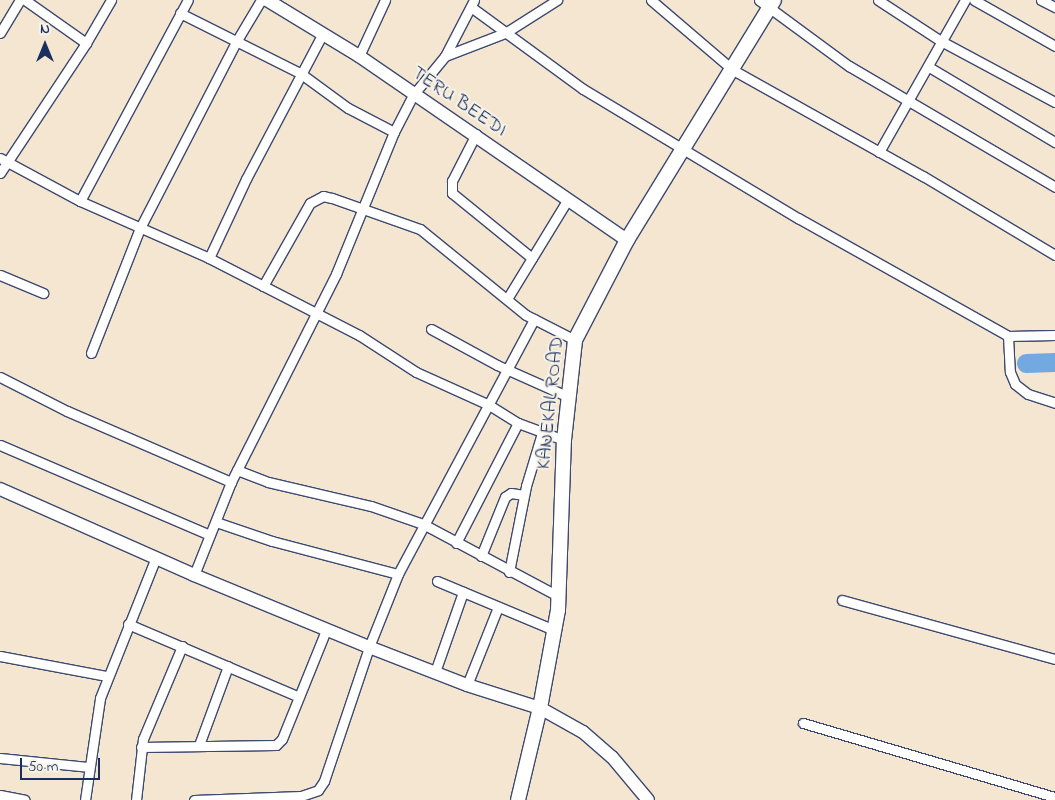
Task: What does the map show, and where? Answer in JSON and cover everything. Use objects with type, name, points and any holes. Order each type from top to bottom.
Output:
[{"type":"main road","name":"KANEKAL ROAD","points":[[518,800],[540,708],[554,630],[558,596],[564,440],[575,340],[627,240],[733,70],[767,3]]},
{"type":"street","points":[[0,32],[20,0]]},
{"type":"street","points":[[25,0],[86,43]]},
{"type":"street","points":[[0,173],[3,160],[86,43],[111,0]]},
{"type":"street","points":[[80,201],[188,0]]},
{"type":"street","points":[[91,353],[140,228],[236,42],[261,0]]},
{"type":"street","name":"TERU BEEDI","points":[[267,0],[360,56],[414,95],[476,134],[627,240]]},
{"type":"street","points":[[360,56],[386,0]]},
{"type":"street","points":[[540,11],[545,0]]},
{"type":"street","points":[[445,56],[505,33],[557,0]]},
{"type":"street","points":[[651,0],[733,70],[879,152],[1055,255]]},
{"type":"street","points":[[878,0],[941,41],[1055,102]]},
{"type":"street","points":[[879,152],[929,68],[941,41],[965,0]]},
{"type":"street","points":[[974,0],[1055,46]]},
{"type":"street","points":[[1040,0],[1055,7]]},
{"type":"street","points":[[194,576],[231,482],[316,314],[364,208],[394,132],[414,95],[445,56],[473,3],[505,33],[582,89],[1008,336],[1055,335]]},
{"type":"street","points":[[767,3],[849,66],[1055,187]]},
{"type":"street","points":[[180,14],[300,74],[348,108],[394,132]]},
{"type":"street","points":[[209,258],[246,179],[323,33]]},
{"type":"street","points":[[929,68],[1055,142]]},
{"type":"street","points":[[476,134],[452,181],[452,194],[532,258]]},
{"type":"street","points":[[3,160],[80,201],[209,258],[360,335],[398,361],[488,405],[518,423],[564,440]]},
{"type":"street","points":[[263,286],[310,203],[323,196],[364,208],[432,236],[534,320],[575,340]]},
{"type":"street","points":[[507,299],[568,199]]},
{"type":"street","points":[[0,275],[42,293]]},
{"type":"street","points":[[194,800],[301,796],[318,790],[324,781],[369,648],[398,574],[423,524],[534,320]]},
{"type":"street","points":[[431,329],[508,370],[569,397]]},
{"type":"street","points":[[1008,336],[1010,372],[1015,384],[1028,394],[1055,403]]},
{"type":"street","points":[[0,377],[67,411],[231,482]]},
{"type":"street","points":[[456,543],[518,423]]},
{"type":"street","points":[[509,572],[524,495],[542,433]]},
{"type":"street","points":[[0,445],[210,535]]},
{"type":"street","points":[[237,470],[268,482],[371,506],[423,524],[509,572],[558,596]]},
{"type":"street","points":[[0,491],[156,557],[194,576],[369,648],[467,685],[540,708],[583,732],[612,757],[648,800]]},
{"type":"street","points":[[481,556],[505,497],[511,493],[524,495]]},
{"type":"street","points":[[216,522],[272,541],[398,574]]},
{"type":"street","points":[[85,800],[88,767],[107,676],[156,557]]},
{"type":"street","points":[[436,581],[554,630]]},
{"type":"street","points":[[435,672],[463,592]]},
{"type":"street","points":[[842,600],[1055,659]]},
{"type":"street","points":[[467,685],[498,607]]},
{"type":"street","points":[[128,624],[297,696]]},
{"type":"street","points":[[141,747],[276,745],[282,739],[297,696],[326,630]]},
{"type":"street","points":[[136,800],[141,747],[182,646]]},
{"type":"street","points":[[0,656],[107,676]]},
{"type":"street","points":[[200,745],[228,666]]},
{"type":"street","points":[[803,723],[1055,797]]},
{"type":"street","points":[[0,758],[88,767]]},
{"type":"street","points":[[0,795],[25,800]]},
{"type":"waterway","points":[[1026,363],[1055,362]]}]
